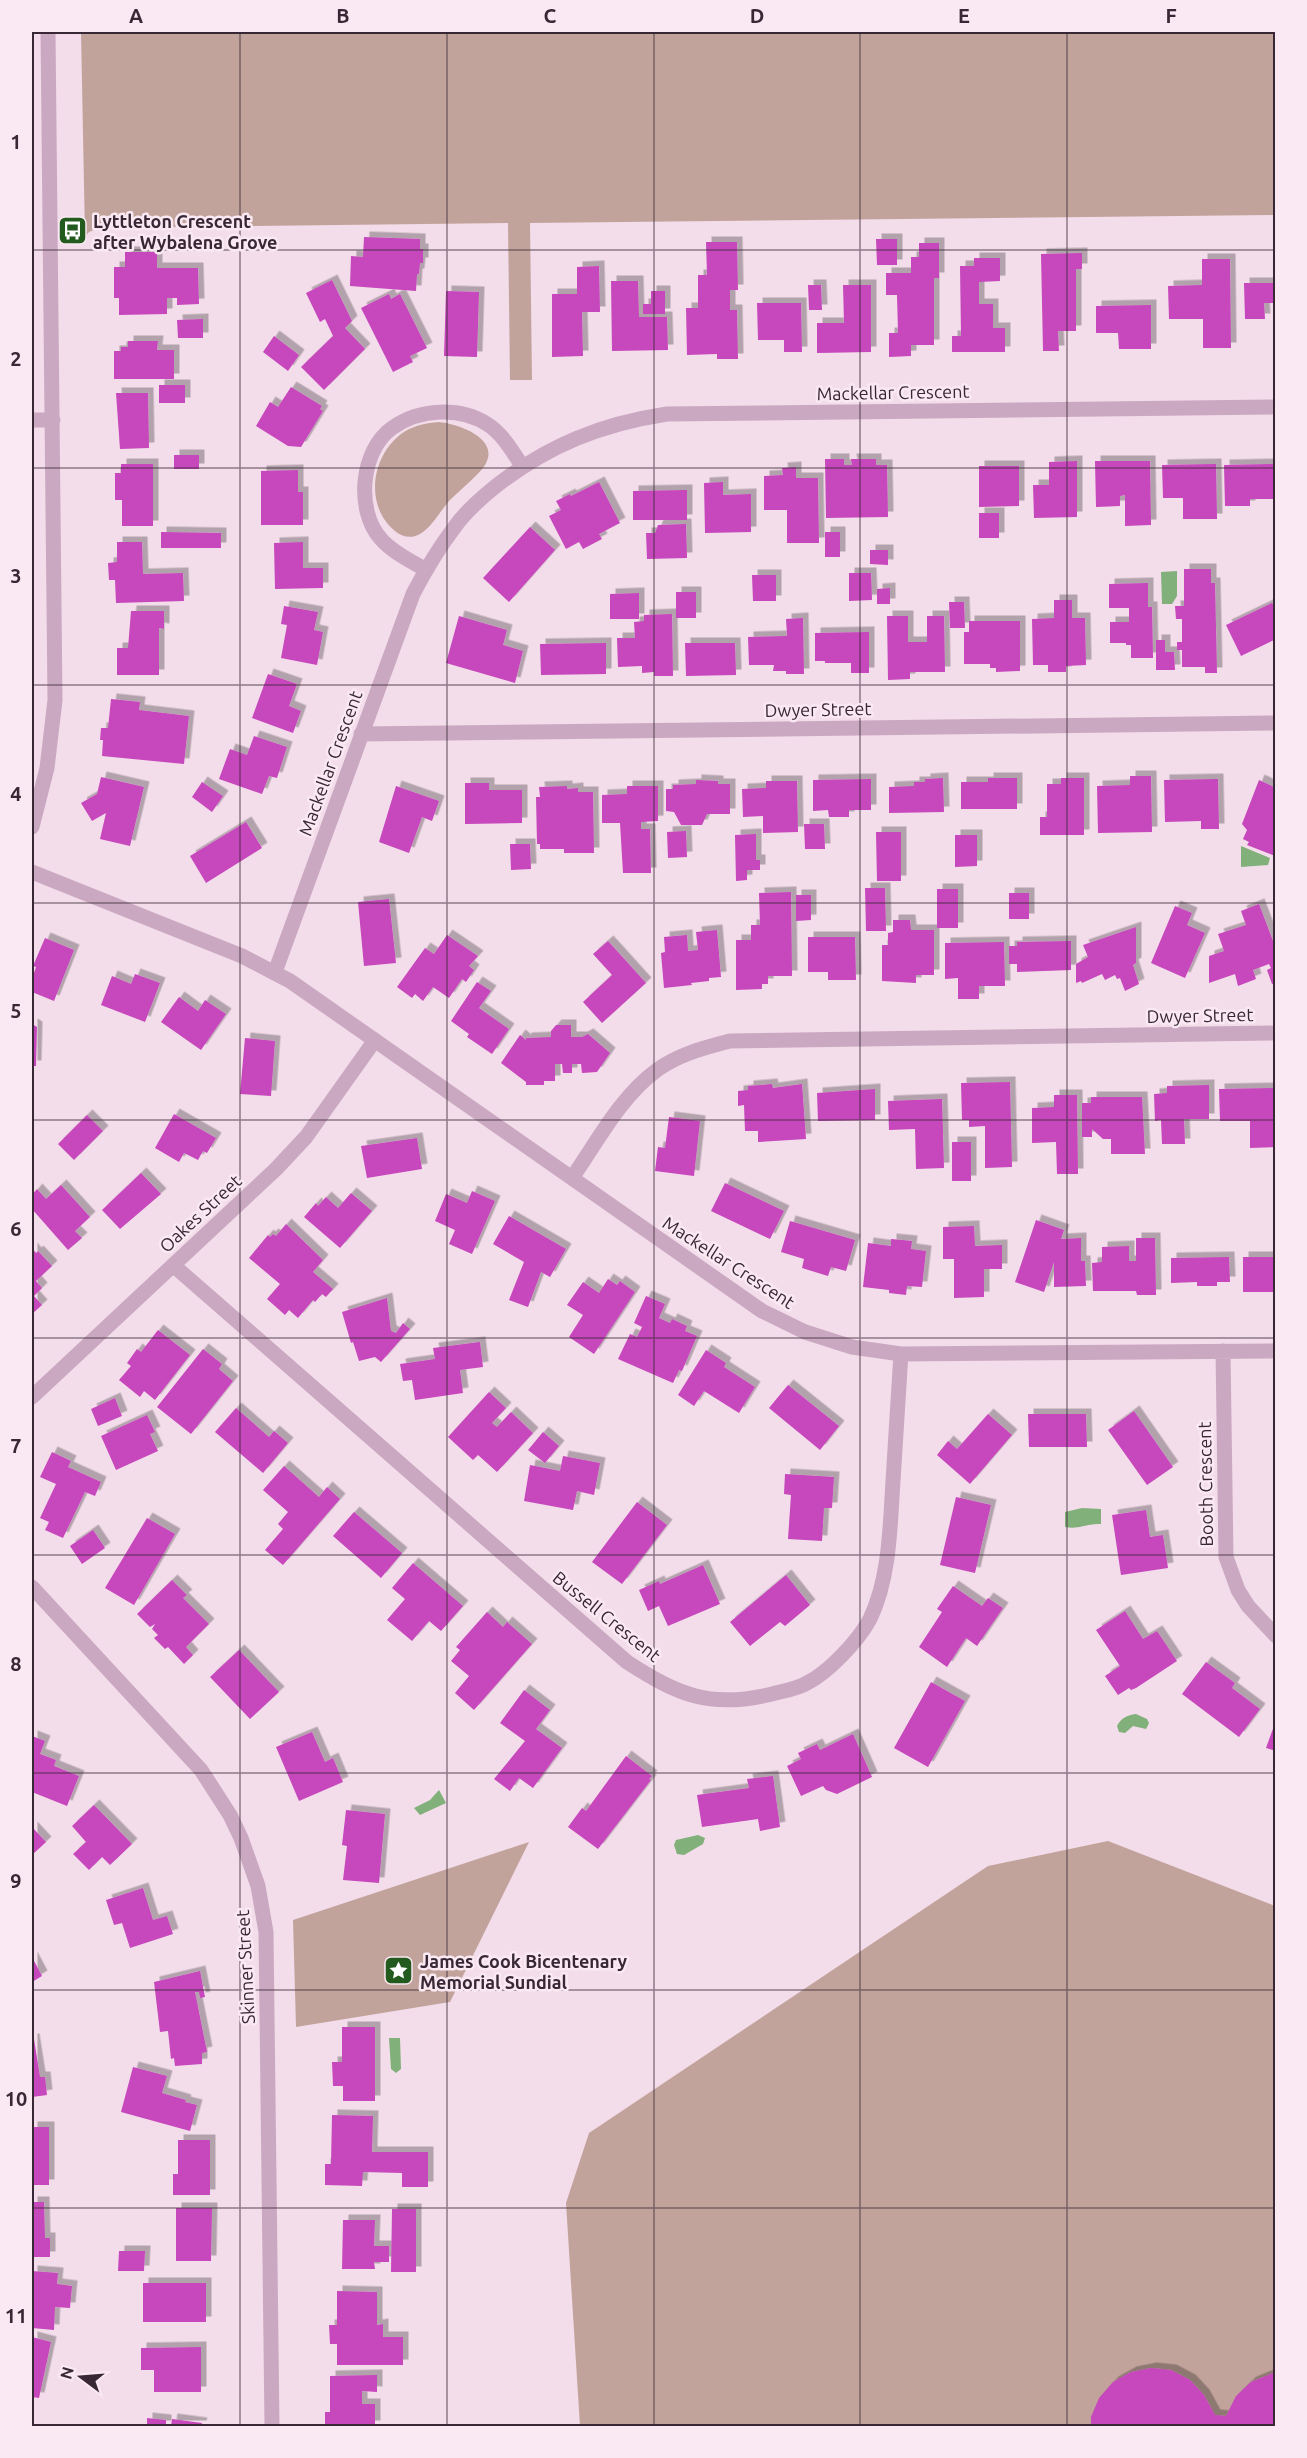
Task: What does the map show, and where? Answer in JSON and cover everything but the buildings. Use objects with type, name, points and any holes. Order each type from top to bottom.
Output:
[{"type":"street","points":[[32,827],[47,768],[55,700],[48,32]]},
{"type":"street","name":"Mackellar Crescent","points":[[275,972],[413,594],[455,526],[479,500],[522,466],[590,432],[640,418],[667,414],[1275,408]]},
{"type":"street","points":[[426,570],[380,539],[368,514],[363,486],[368,466],[384,436],[392,428],[422,415],[456,411],[490,425],[508,445],[522,466]]},
{"type":"street","points":[[32,420],[53,420]]},
{"type":"street","name":"Dwyer Street","points":[[361,734],[1275,723]]},
{"type":"street","name":"Mackellar Crescent","points":[[32,872],[242,956],[275,972],[762,1311],[815,1335],[852,1347],[901,1354],[1275,1351]]},
{"type":"street","name":"Dwyer Street","points":[[572,1178],[645,1079],[659,1068],[692,1051],[730,1041],[1275,1033]]},
{"type":"street","name":"Oakes Street","points":[[32,1397],[276,1169],[306,1137],[375,1040]]},
{"type":"street","name":"Bussell Crescent","points":[[173,1265],[627,1662],[663,1686],[706,1698],[748,1700],[807,1683],[837,1660],[869,1619],[883,1576],[890,1530],[901,1354]]},
{"type":"street","name":"Booth Crescent","points":[[1223,1351],[1226,1557],[1238,1590],[1248,1606],[1275,1636]]},
{"type":"street","name":"Skinner Street","points":[[32,1587],[201,1770],[234,1822],[258,1886],[266,1932],[272,2427]]},
{"type":"shaded area","points":[[81,32],[1275,32],[1275,215],[530,223],[532,380],[510,380],[508,223],[99,228],[89,232],[85,237]]},
{"type":"shaded area","points":[[439,422],[458,426],[477,435],[488,449],[488,458],[476,476],[450,500],[424,531],[417,536],[404,536],[395,531],[378,508],[375,494],[379,466],[393,441],[404,432],[421,425]]},
{"type":"shaded area","points":[[1177,571],[1177,596],[1172,604],[1162,604],[1161,572]]},
{"type":"shaded area","points":[[1241,846],[1270,858],[1268,865],[1241,867]]},
{"type":"shaded area","points":[[1082,1508],[1101,1509],[1101,1524],[1075,1528],[1065,1527],[1065,1512]]},
{"type":"shaded area","points":[[1136,1714],[1147,1719],[1149,1723],[1146,1729],[1133,1726],[1125,1733],[1119,1732],[1117,1726],[1120,1721]]},
{"type":"shaded area","points":[[439,1790],[446,1803],[420,1815],[414,1808],[430,1800]]},
{"type":"shaded area","points":[[698,1835],[705,1838],[703,1844],[684,1855],[677,1854],[674,1845],[676,1840]]},
{"type":"shaded area","points":[[1108,1841],[1275,1906],[1275,2426],[580,2426],[566,2203],[589,2133],[988,1866]]},
{"type":"shaded area","points":[[529,1842],[450,2002],[296,2027],[293,1920]]},
{"type":"shaded area","points":[[389,2038],[400,2038],[401,2069],[396,2073],[391,2069]]},
{"type":"place","name":"Lyttleton Crescent after Wybalena Grove","points":[[72,231]]},
{"type":"place","name":"James Cook Bicentenary Memorial Sundial","points":[[399,1971]]}]
